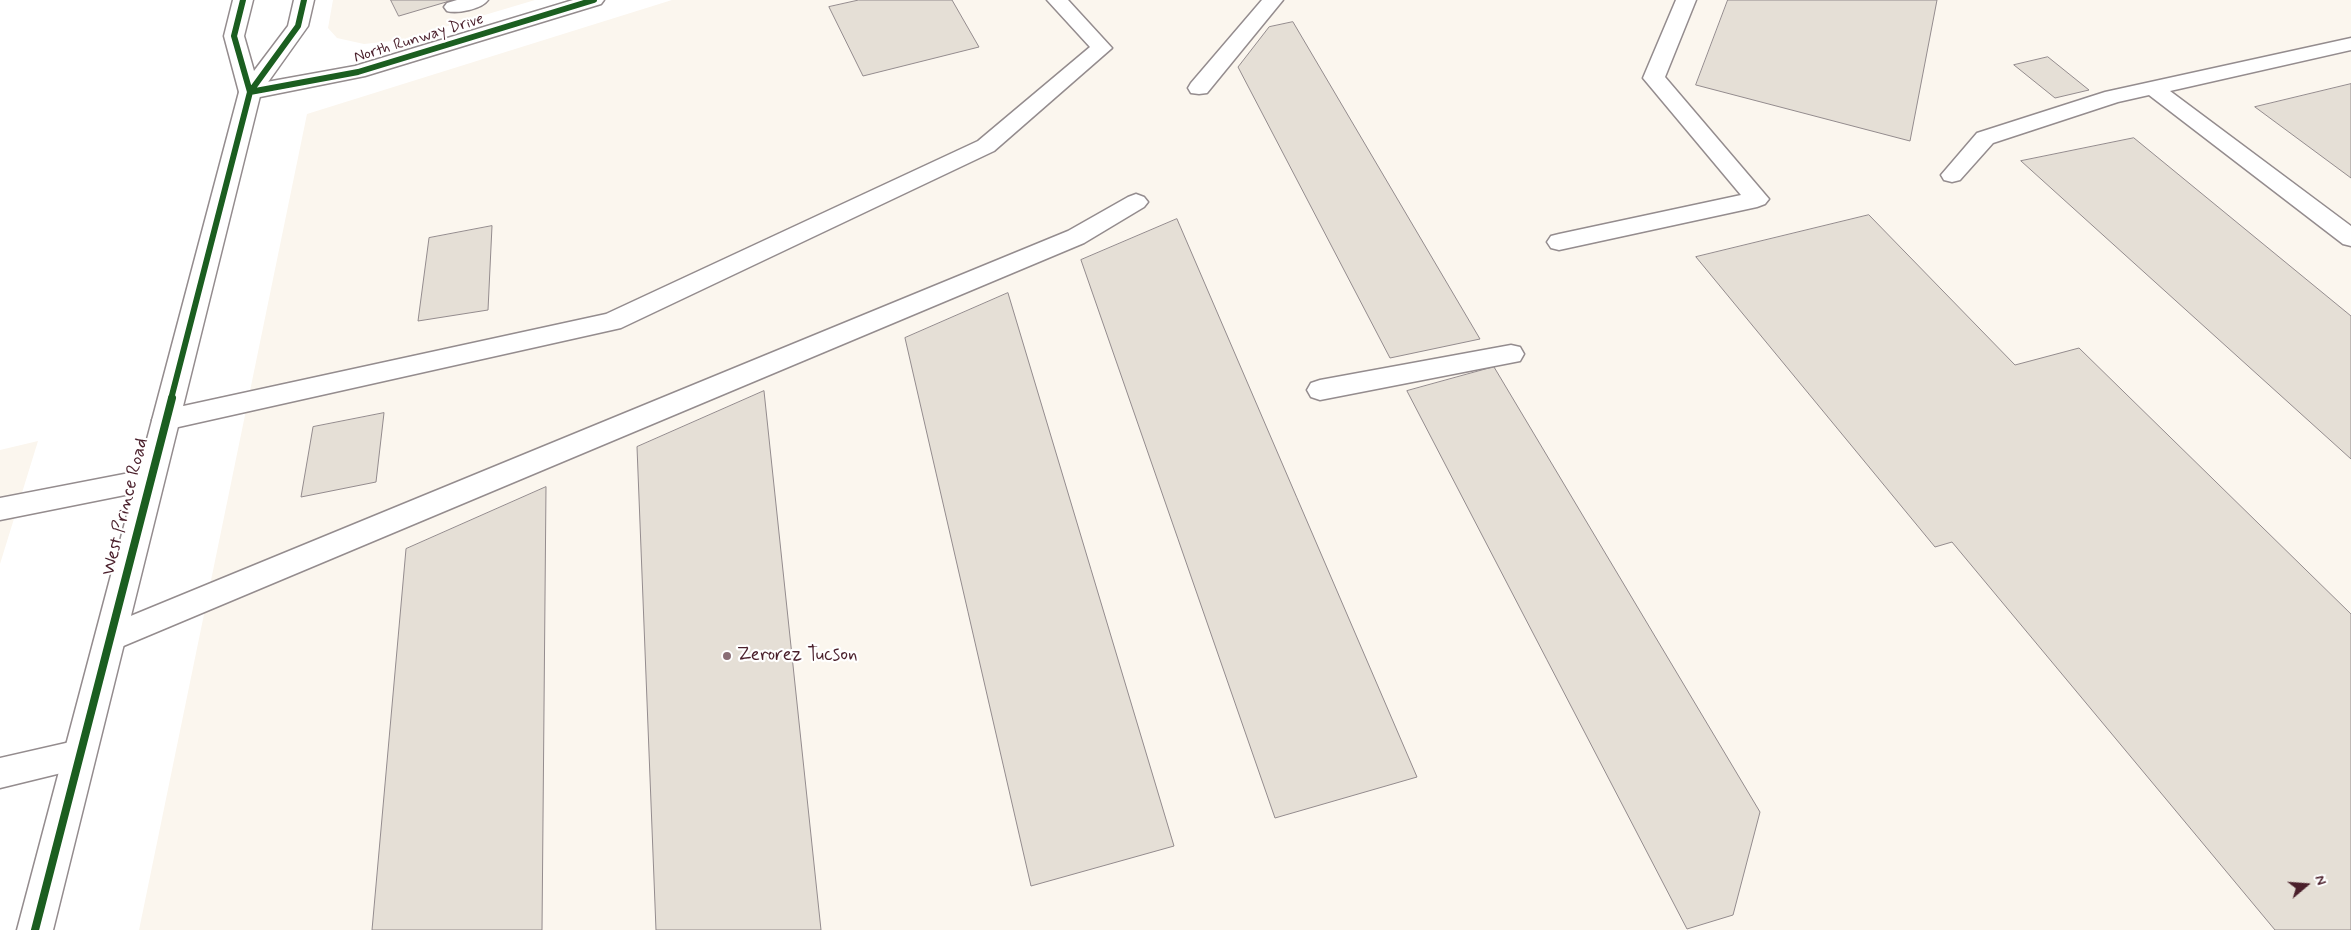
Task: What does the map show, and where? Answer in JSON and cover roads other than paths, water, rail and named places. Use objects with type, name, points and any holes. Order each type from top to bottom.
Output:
[{"type":"main road","points":[[243,0],[234,36],[250,92]]},
{"type":"main road","points":[[454,7],[478,0]]},
{"type":"main road","name":"North Runway Drive","points":[[250,92],[358,72],[594,0]]},
{"type":"main road","points":[[165,420],[612,322],[933,172],[986,146],[1102,48],[1057,0]]},
{"type":"main road","points":[[1199,88],[1273,0]]},
{"type":"main road","points":[[1559,242],[1757,199],[1654,78],[1686,0]]},
{"type":"main road","name":"West Prince Road","points":[[35,930],[250,92],[298,26],[307,1]]},
{"type":"main road","points":[[1952,175],[1985,138],[2113,97],[2351,44]]},
{"type":"main road","points":[[2154,88],[2351,238]]},
{"type":"main road","points":[[110,638],[1076,237],[1136,202]]},
{"type":"main road","points":[[1320,390],[1512,354]]},
{"type":"main road","points":[[0,509],[150,480]]},
{"type":"main road","points":[[0,773],[79,755]]},
{"type":"place","name":"Zerorez Tucson","points":[[727,656]]}]
